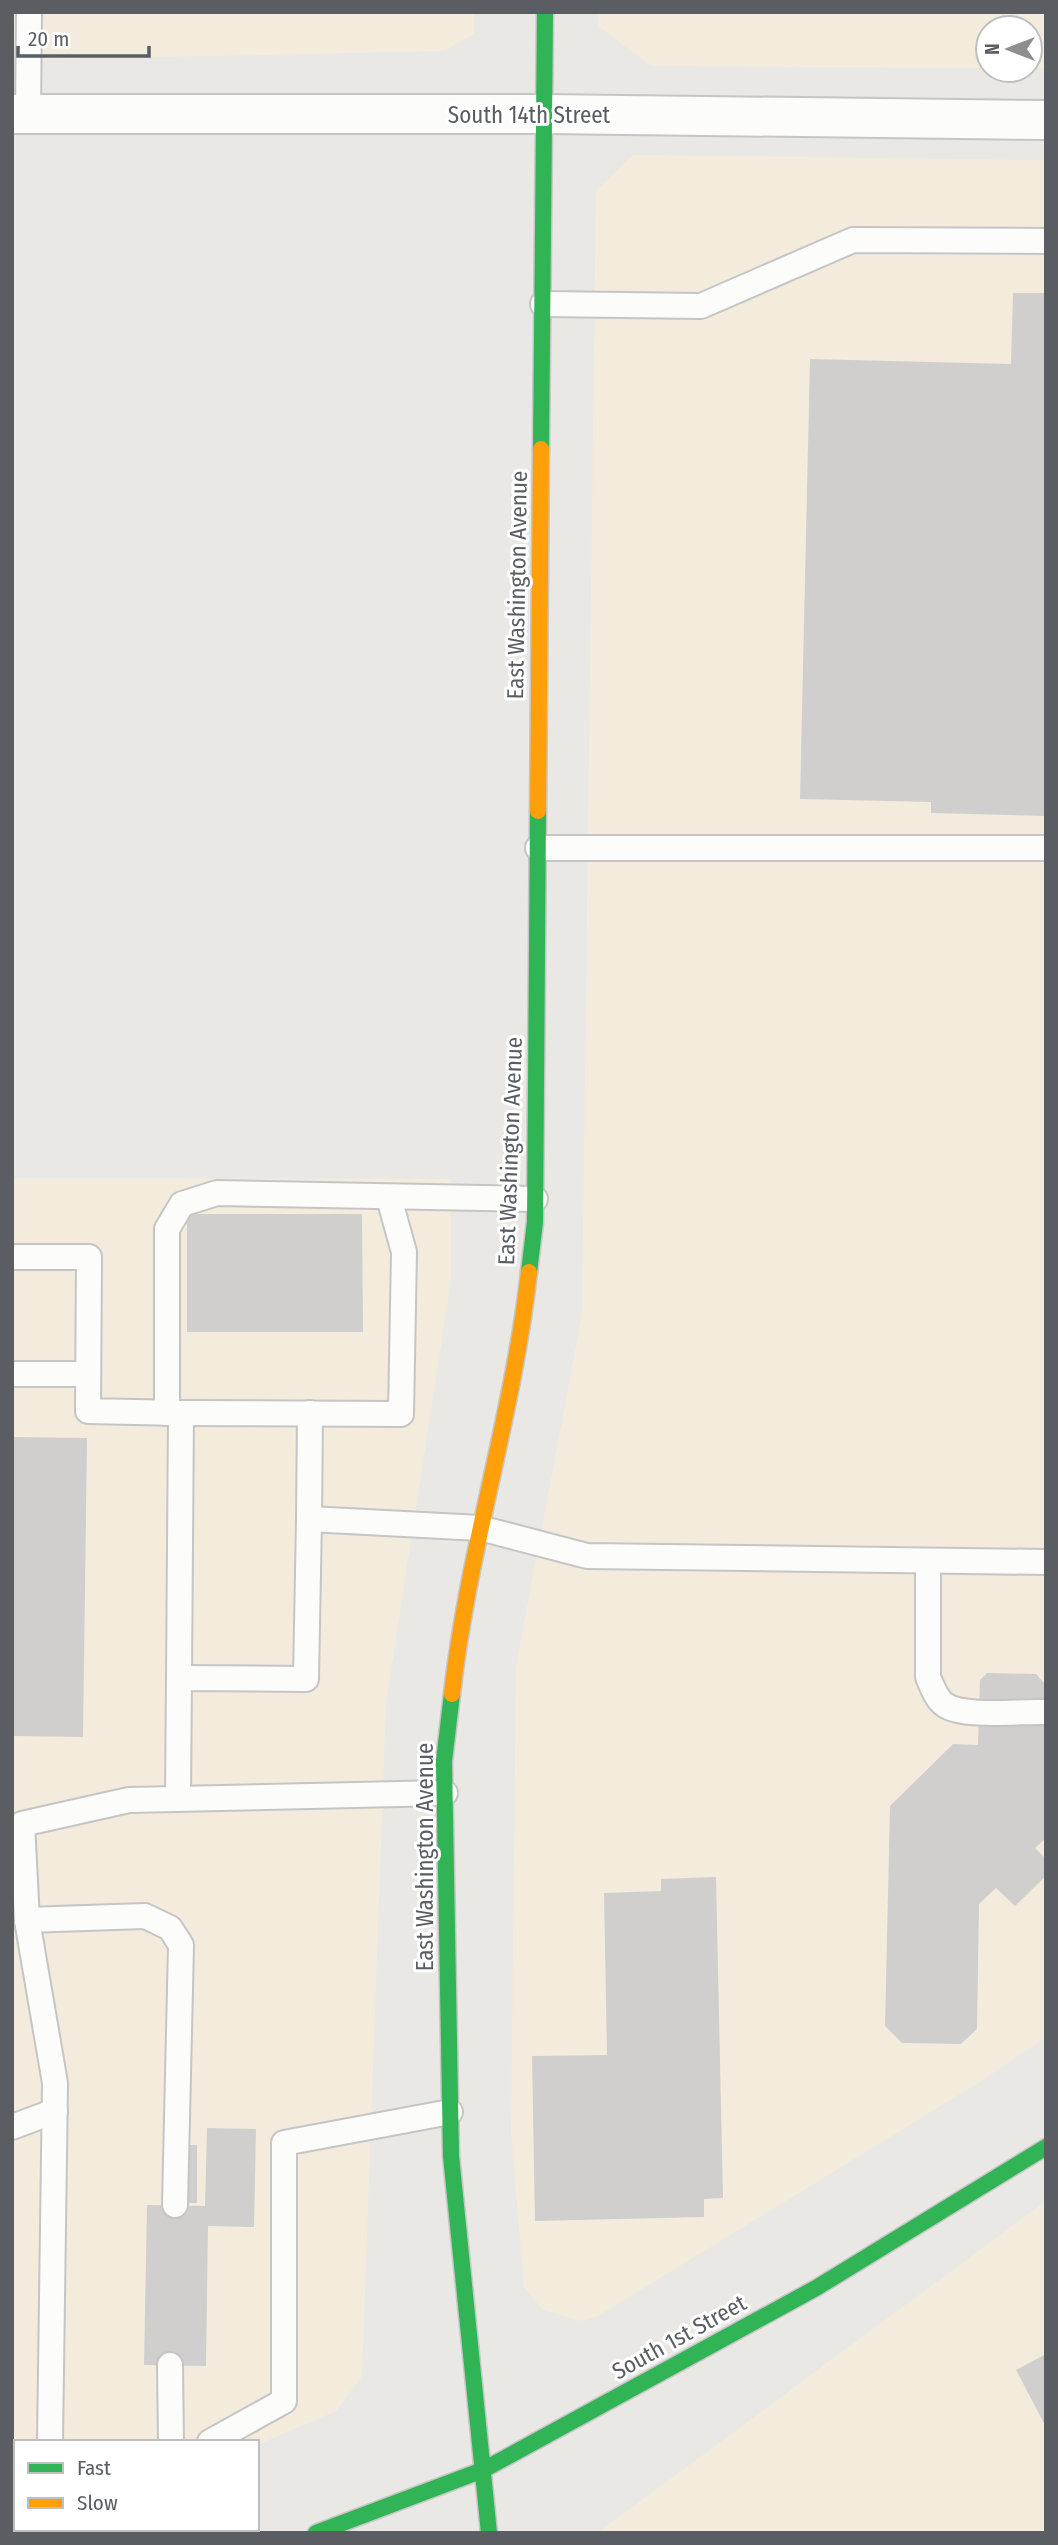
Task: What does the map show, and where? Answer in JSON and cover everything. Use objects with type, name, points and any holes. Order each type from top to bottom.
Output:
[{"type":"street","name":"East Washington Avenue","points":[[489,2533],[451,2156],[444,1761],[460,1618],[522,1337],[535,1199],[545,12]]},
{"type":"street","name":"South 14th Street","points":[[20,114],[544,114],[1046,120]]},
{"type":"street","name":"South 1st Street","points":[[316,2533],[484,2470],[816,2288],[1046,2147]]},
{"type":"lane","points":[[20,114],[29,12]]},
{"type":"lane","points":[[543,304],[701,306],[853,240],[1046,240]]},
{"type":"lane","points":[[538,848],[1046,848]]},
{"type":"lane","points":[[178,1799],[179,1678],[174,1413],[167,1229],[182,1205],[217,1193],[535,1199]]},
{"type":"lane","points":[[12,1257],[89,1258],[88,1411],[401,1414],[404,1252],[389,1198]]},
{"type":"lane","points":[[12,1374],[88,1374]]},
{"type":"lane","points":[[179,1678],[306,1679],[310,1413]]},
{"type":"lane","points":[[309,1519],[480,1528],[587,1556],[1046,1562]]},
{"type":"lane","points":[[928,1561],[928,1677],[935,1693],[945,1705],[962,1711],[1046,1712]]},
{"type":"lane","points":[[50,2440],[55,2083],[27,1920],[17,1826],[129,1800],[445,1793]]},
{"type":"lane","points":[[27,1920],[145,1916],[170,1928],[181,1945],[175,2205]]},
{"type":"lane","points":[[12,2127],[55,2111]]},
{"type":"lane","points":[[214,2440],[285,2401],[285,2143],[450,2112]]},
{"type":"lane","points":[[170,2365],[171,2440]]},
{"type":"shaded area","points":[[12,12],[474,12],[474,34],[443,51],[12,60]]},
{"type":"shaded area","points":[[599,12],[1046,12],[1046,68],[1044,14],[974,14],[974,68],[651,66],[598,26]]},
{"type":"shaded area","points":[[633,155],[1046,160],[1046,2037],[983,2080],[598,2316],[580,2321],[542,2309],[524,2287],[511,2132],[516,1666],[582,1314],[596,191]]},
{"type":"shaded area","points":[[12,1178],[451,1179],[451,1280],[386,1703],[362,2376],[336,2411],[259,2444],[259,2440],[14,2440],[14,2531],[57,2531],[12,2533]]},
{"type":"shaded area","points":[[1046,2201],[1046,2533],[597,2533],[619,2517]]},
{"type":"building","points":[[1013,293],[1046,293],[1046,816],[931,813],[931,802],[800,799],[810,359],[1011,364]]},
{"type":"building","points":[[187,1214],[362,1214],[363,1332],[187,1332]]},
{"type":"building","points":[[12,1437],[87,1438],[83,1737],[12,1736]]},
{"type":"building","points":[[987,1673],[1036,1674],[1045,1684],[1046,1838],[1035,1848],[1046,1859],[1046,1876],[1015,1906],[996,1888],[979,1904],[977,2029],[961,2044],[902,2043],[885,2026],[890,1806],[953,1744],[978,1745],[980,1680]]},
{"type":"building","points":[[716,1877],[723,2198],[704,2199],[704,2217],[535,2221],[532,2056],[607,2055],[604,1893],[661,1891],[661,1879]]},
{"type":"building","points":[[207,2128],[256,2129],[254,2227],[208,2226],[206,2366],[144,2365],[147,2205],[205,2206]]},
{"type":"building","points":[[164,2145],[197,2145],[197,2203],[164,2203]]},
{"type":"building","points":[[1046,2354],[1046,2427],[1016,2370]]},
{"type":"traffic: fast","points":[[541,449],[545,12]]},
{"type":"traffic: fast","points":[[529,1272],[535,1222],[538,811]]},
{"type":"traffic: fast","points":[[452,1694],[444,1761],[451,2156],[489,2533]]},
{"type":"traffic: fast","points":[[316,2533],[483,2470],[816,2288],[1046,2147]]},
{"type":"traffic: slow","points":[[538,811],[541,449]]},
{"type":"traffic: slow","points":[[452,1694],[459,1641],[512,1378],[529,1272]]}]
